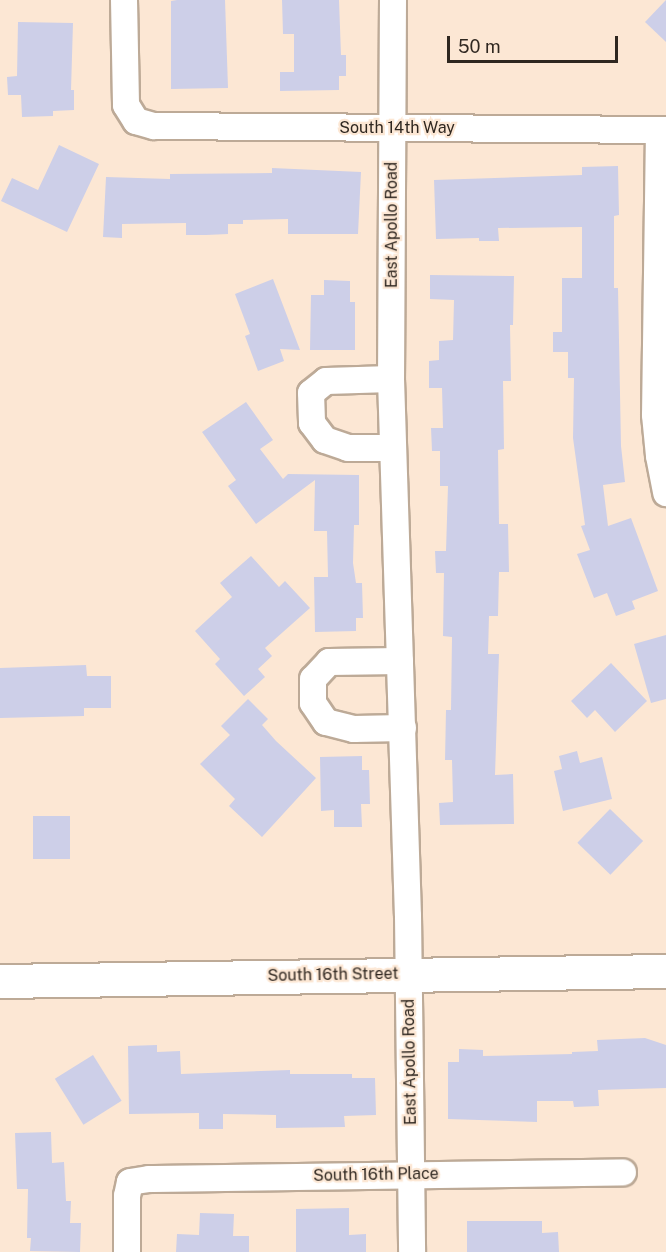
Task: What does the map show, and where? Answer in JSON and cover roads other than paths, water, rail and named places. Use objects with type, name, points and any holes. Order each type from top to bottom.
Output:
[{"type":"main road","name":"South 16th Street","points":[[0,981],[666,970]]},
{"type":"street","name":"South 14th Way","points":[[124,0],[126,105],[136,122],[154,126],[663,130]]},
{"type":"street","name":"East Apollo Road","points":[[393,0],[392,448],[403,728],[412,1252]]},
{"type":"street","points":[[663,130],[659,456],[666,493]]},
{"type":"street","points":[[391,379],[326,381],[311,393],[312,423],[325,440],[348,448],[392,448]]},
{"type":"street","points":[[400,661],[329,662],[313,679],[313,703],[326,722],[354,729],[403,728]]},
{"type":"street","name":"South 16th Place","points":[[127,1252],[127,1196],[130,1182],[148,1179],[623,1172]]}]
